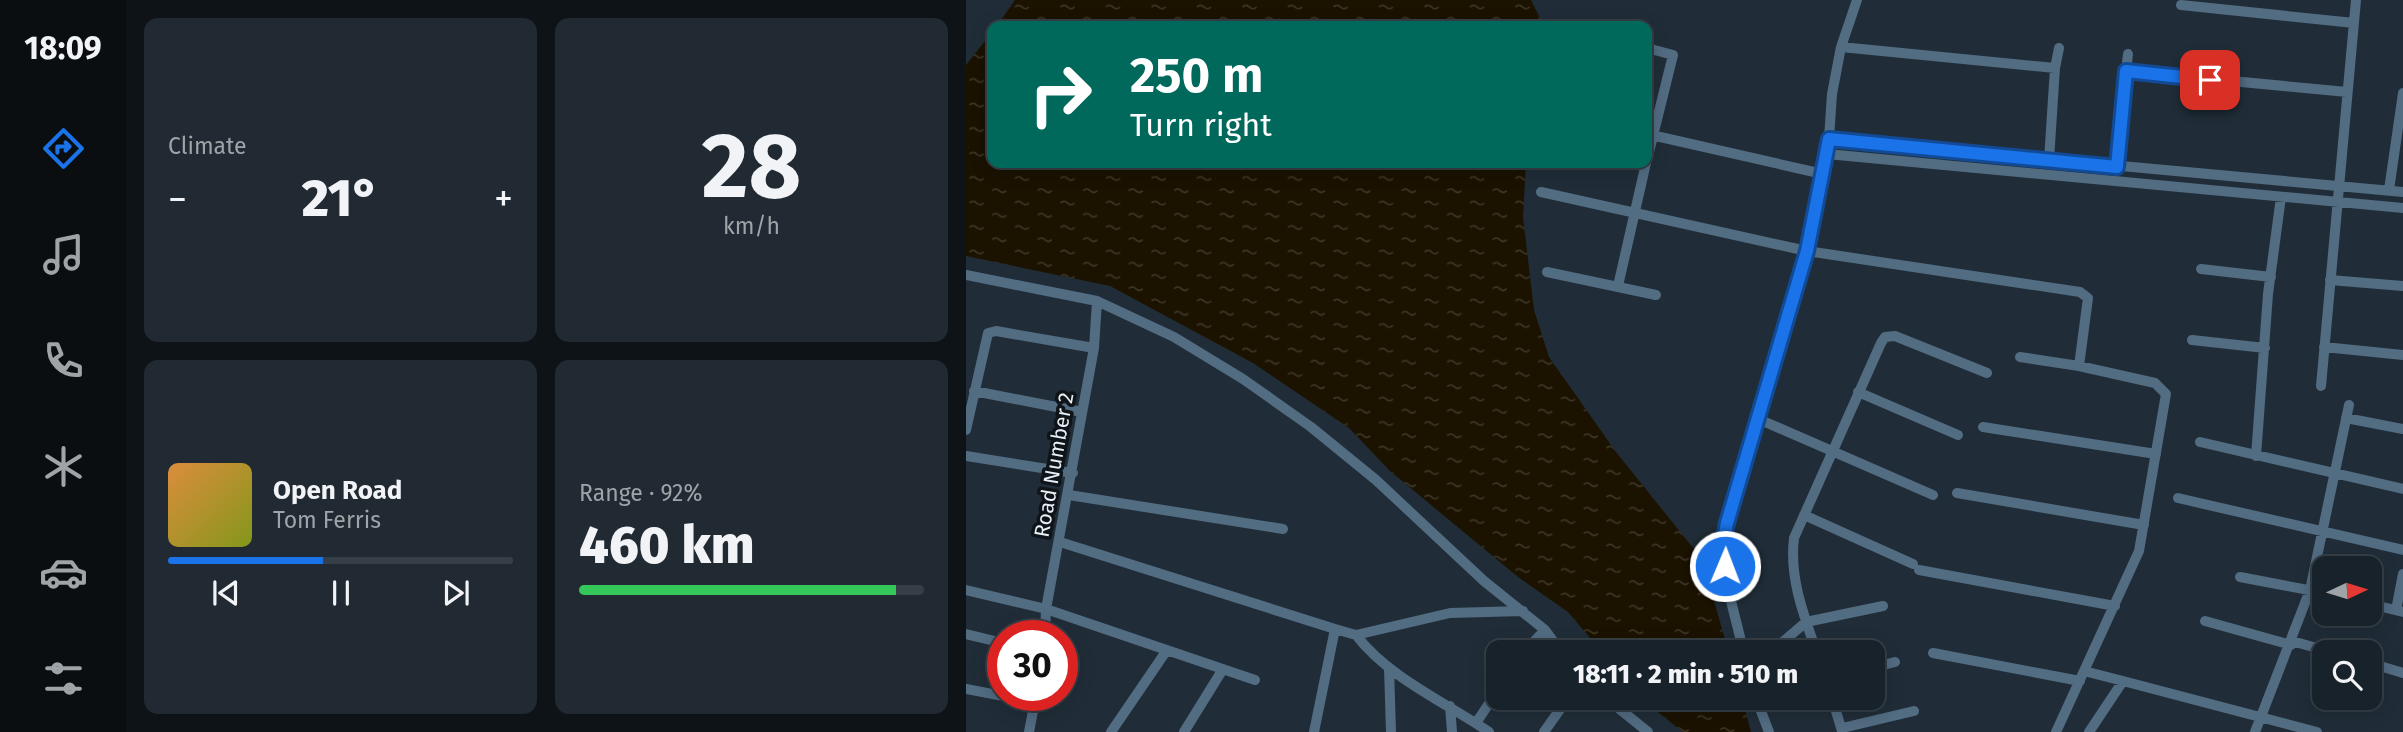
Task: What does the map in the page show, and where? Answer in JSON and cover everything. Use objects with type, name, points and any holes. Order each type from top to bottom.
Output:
[{"type":"street","points":[[1741,640],[1729,593],[1723,544],[1756,418],[1776,360],[1807,251],[1827,154],[1832,94],[1841,47],[1857,0]]},
{"type":"street","points":[[2321,386],[2356,0]]},
{"type":"street","points":[[2181,5],[2354,23]]},
{"type":"street","points":[[1841,47],[2055,68]]},
{"type":"street","points":[[2049,160],[2055,68],[2059,48]]},
{"type":"street","points":[[1652,49],[1673,55],[1652,127]]},
{"type":"street","points":[[2117,167],[2128,54]]},
{"type":"street","points":[[2126,71],[2347,92]]},
{"type":"street","points":[[2389,190],[2403,93]]},
{"type":"street","points":[[1652,134],[1823,174]]},
{"type":"street","points":[[1829,139],[2403,192]]},
{"type":"street","points":[[1827,154],[2403,208]]},
{"type":"street","points":[[1618,286],[1644,168]]},
{"type":"street","points":[[1541,192],[1807,251],[2080,292],[2088,298],[2089,306],[2079,366]]},
{"type":"street","points":[[2256,456],[2271,277],[2281,197]]},
{"type":"street","points":[[2201,269],[2271,277]]},
{"type":"street","points":[[1547,272],[1656,295]]},
{"type":"street","points":[[966,275],[1097,301],[1174,337],[1243,379],[1311,428],[1376,480],[1446,547],[1545,629],[1553,640]]},
{"type":"street","points":[[2330,280],[2403,286]]},
{"type":"street","name":"Road Number 2","points":[[1046,620],[1094,348],[1097,301]]},
{"type":"street","points":[[966,430],[985,337],[991,331],[1094,348]]},
{"type":"street","points":[[1812,640],[1797,592],[1792,552],[1794,538],[1881,343],[1889,335],[1987,373]]},
{"type":"street","points":[[2192,340],[2266,348]]},
{"type":"street","points":[[2324,347],[2403,355]]},
{"type":"street","points":[[2020,356],[2155,383],[2162,387],[2166,394],[2139,551],[2056,732]]},
{"type":"street","points":[[974,391],[1082,412]]},
{"type":"street","points":[[1858,392],[1958,435]]},
{"type":"street","points":[[2255,732],[2310,590],[2349,405]]},
{"type":"street","points":[[1756,418],[1933,495]]},
{"type":"street","points":[[2346,418],[2403,429]]},
{"type":"street","points":[[1983,427],[2156,454]]},
{"type":"street","points":[[2200,442],[2403,489]]},
{"type":"street","points":[[966,456],[1073,472]]},
{"type":"street","points":[[1956,493],[2144,525]]},
{"type":"street","points":[[1069,495],[1283,529]]},
{"type":"street","points":[[2178,498],[2322,529],[2403,550]]},
{"type":"street","points":[[1804,515],[1916,567],[2115,606]]},
{"type":"street","points":[[1060,542],[1356,635],[1450,613],[1523,611]]},
{"type":"street","points":[[2399,611],[2403,575]]},
{"type":"street","points":[[2240,577],[2310,590]]},
{"type":"street","points":[[966,590],[1046,609],[1255,680]]},
{"type":"street","points":[[1785,640],[1806,622],[1883,606]]},
{"type":"street","points":[[2205,621],[2312,648]]},
{"type":"street","points":[[1314,732],[1335,629]]},
{"type":"street","points":[[1535,640],[1545,629]]},
{"type":"street","points":[[966,634],[987,639]]},
{"type":"street","points":[[1356,635],[1370,653],[1389,668],[1489,732]]},
{"type":"street","points":[[1111,732],[1167,650]]},
{"type":"street","points":[[1933,653],[2123,681],[2317,732]]},
{"type":"street","points":[[1885,665],[1895,662]]},
{"type":"street","points":[[2382,667],[2403,673]]},
{"type":"street","points":[[1389,668],[1391,732]]},
{"type":"street","points":[[1184,732],[1223,669]]},
{"type":"street","points":[[2089,732],[2123,681]]},
{"type":"street","points":[[966,688],[987,691]]},
{"type":"street","points":[[1450,706],[1452,732]]},
{"type":"street","points":[[1476,723],[1486,708]]},
{"type":"street","points":[[1544,732],[1560,710]]},
{"type":"street","points":[[1622,710],[1648,732]]},
{"type":"street","points":[[1761,710],[1769,732]]},
{"type":"street","points":[[1836,710],[1842,730],[1914,710]]},
{"type":"street","points":[[1029,732],[1033,711]]},
{"type":"street","points":[[1629,732],[1637,722]]},
{"type":"water","points":[[1015,0],[1531,0],[1542,21],[1000,21]]},
{"type":"water","points":[[987,38],[987,168],[1526,168],[1523,217],[1534,310],[1549,357],[1616,452],[1702,559],[1725,640],[1592,640],[1568,612],[1518,577],[1390,471],[1349,428],[1253,363],[1110,286],[966,256],[966,65]]},
{"type":"water","points":[[1655,710],[1745,710],[1751,732],[1683,732]]},
{"type":"route","points":[[1725,566],[1723,544],[1727,523],[1807,251],[1829,139],[2117,167],[2126,71],[2210,80]]}]
